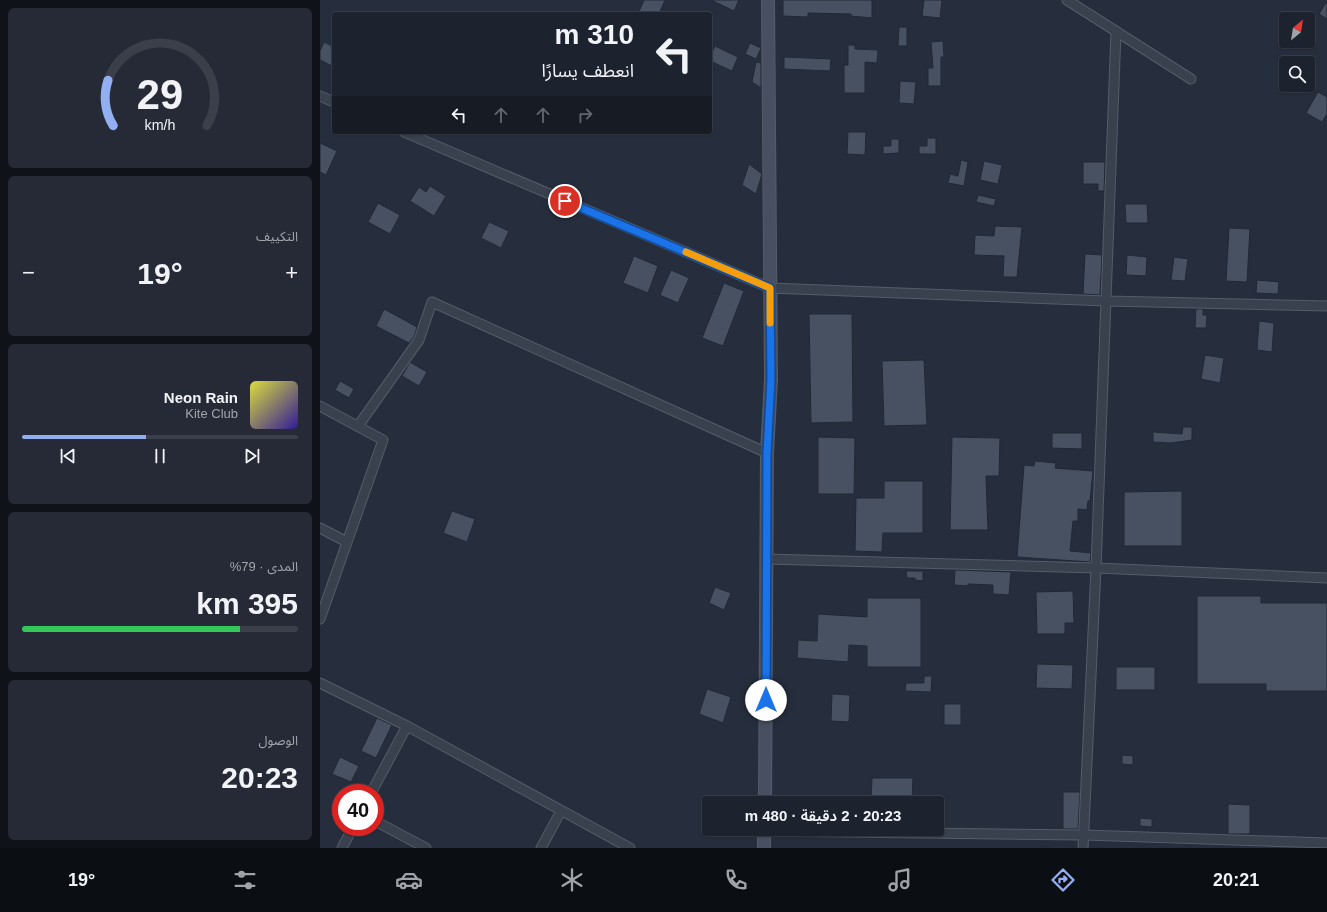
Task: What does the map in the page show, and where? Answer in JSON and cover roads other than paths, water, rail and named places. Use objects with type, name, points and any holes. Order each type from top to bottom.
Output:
[{"type":"street","points":[[765,796],[767,453],[771,379],[768,0]]},
{"type":"street","points":[[1067,0],[1191,78]]},
{"type":"street","points":[[1083,848],[1107,301],[1116,31]]},
{"type":"street","points":[[320,96],[332,101]]},
{"type":"street","points":[[409,134],[770,288],[1107,301],[1327,306]]},
{"type":"street","points":[[358,426],[419,340],[432,302],[767,453]]},
{"type":"street","points":[[320,406],[383,440],[320,619]]},
{"type":"street","points":[[320,528],[347,542]]},
{"type":"street","points":[[766,559],[1096,568],[1327,578]]},
{"type":"street","points":[[320,682],[407,726],[630,848]]},
{"type":"street","points":[[376,784],[407,726]]},
{"type":"street","points":[[541,848],[561,811]]},
{"type":"street","points":[[384,826],[426,848]]},
{"type":"street","points":[[944,833],[1084,835],[1327,843]]},
{"type":"street","points":[[342,848],[348,836]]},
{"type":"street","points":[[764,836],[764,848]]}]
